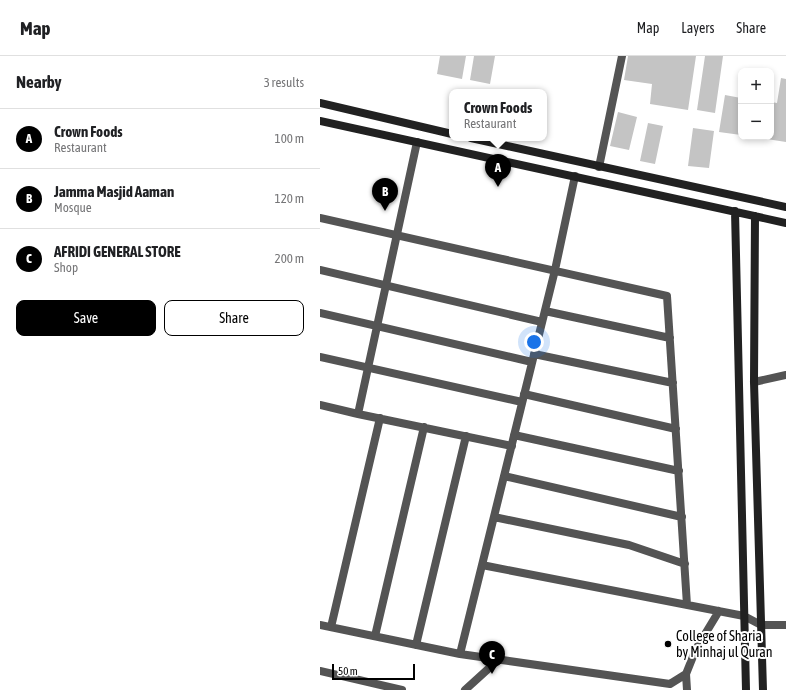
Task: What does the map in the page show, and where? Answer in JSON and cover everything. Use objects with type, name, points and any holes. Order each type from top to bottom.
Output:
[{"type":"street","points":[[599,167],[622,56]]},
{"type":"street","points":[[320,103],[449,133]]},
{"type":"street","points":[[320,121],[786,223]]},
{"type":"street","points":[[484,141],[786,207]]},
{"type":"street","points":[[358,414],[417,142]]},
{"type":"street","points":[[460,654],[545,312],[575,176]]},
{"type":"street","points":[[735,211],[746,690]]},
{"type":"street","points":[[755,216],[754,382],[763,690]]},
{"type":"street","points":[[320,218],[397,234],[667,296],[687,605]]},
{"type":"street","points":[[320,270],[386,284],[542,322]]},
{"type":"street","points":[[545,312],[670,338]]},
{"type":"street","points":[[320,313],[533,358],[673,384]]},
{"type":"street","points":[[320,357],[368,368],[676,429]]},
{"type":"street","points":[[754,382],[786,375]]},
{"type":"street","points":[[320,405],[512,446]]},
{"type":"street","points":[[331,627],[380,418]]},
{"type":"street","points":[[375,636],[424,427]]},
{"type":"street","points":[[514,435],[679,471]]},
{"type":"street","points":[[416,645],[466,436]]},
{"type":"street","points":[[504,476],[682,517]]},
{"type":"street","points":[[494,517],[629,545],[685,564]]},
{"type":"street","points":[[482,565],[744,616],[761,625],[786,625]]},
{"type":"street","points":[[687,690],[686,674],[696,649],[719,611]]},
{"type":"street","points":[[320,625],[460,654],[670,684],[686,674]]},
{"type":"street","points":[[466,690],[498,660]]},
{"type":"street","points":[[320,671],[402,690]]},
{"type":"building","points":[[440,56],[466,56],[462,79],[437,74]]},
{"type":"building","points":[[474,56],[495,56],[490,84],[470,80]]},
{"type":"building","points":[[628,56],[696,56],[688,110],[650,104],[652,84],[624,80]]},
{"type":"building","points":[[705,56],[723,56],[715,113],[697,110]]},
{"type":"building","points":[[781,78],[786,79],[786,142],[773,140],[774,102],[777,103]]},
{"type":"building","points":[[725,95],[738,97],[738,135],[719,132]]},
{"type":"building","points":[[618,112],[637,117],[629,150],[610,146]]},
{"type":"building","points":[[648,123],[663,126],[655,164],[640,161]]},
{"type":"building","points":[[693,128],[714,131],[709,168],[688,166]]},
{"type":"place","name":"Crown Foods","points":[[498,187]]},
{"type":"place","name":"Jamma Masjid Aaman","points":[[385,211]]},
{"type":"place","name":"College of Sharia by Minhaj ul Quran","points":[[668,644]]},
{"type":"place","name":"AFRIDI GENERAL STORE","points":[[492,674]]}]
